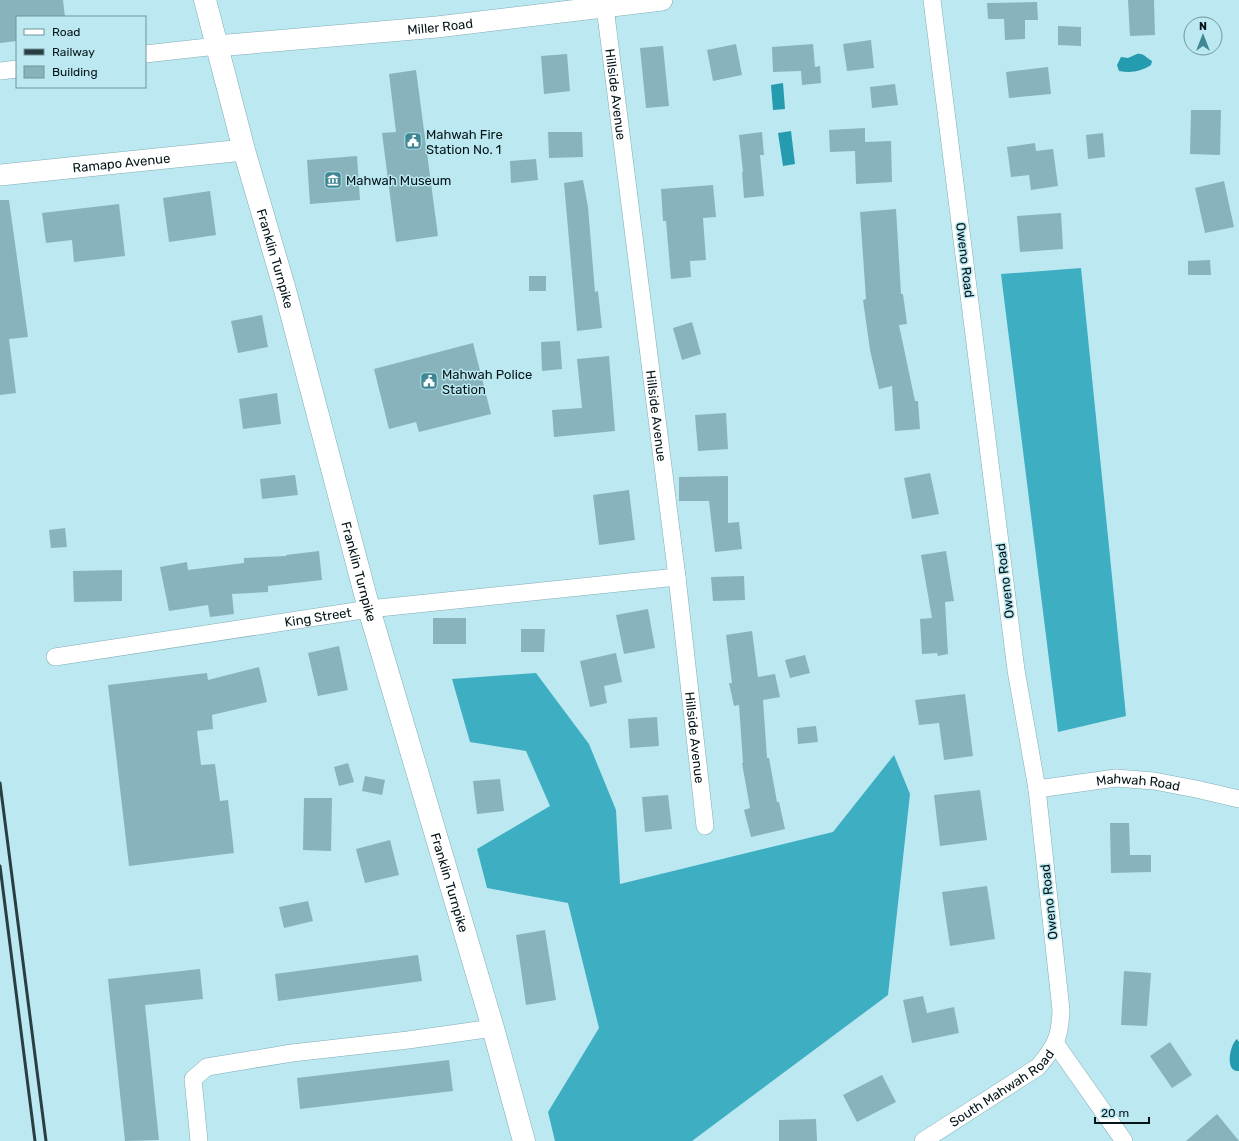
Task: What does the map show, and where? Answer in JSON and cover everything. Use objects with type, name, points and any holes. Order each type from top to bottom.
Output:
[{"type":"main road","name":"Franklin Turnpike","points":[[205,0],[244,150],[285,290],[369,609],[493,1028],[524,1141]]},
{"type":"street","name":"Miller Road","points":[[217,46],[437,27],[546,7],[605,7],[662,0]]},
{"type":"street","name":"Oweno Road","points":[[932,0],[1016,670],[1036,788],[1061,1010],[1060,1026],[1055,1043]]},
{"type":"street","name":"Hillside Avenue","points":[[605,7],[677,577],[705,826]]},
{"type":"street","points":[[146,54],[217,46]]},
{"type":"street","points":[[0,71],[16,69]]},
{"type":"street","name":"Ramapo Avenue","points":[[0,175],[244,150]]},
{"type":"street","name":"King Street","points":[[55,657],[369,609],[677,577]]},
{"type":"street","name":"Mahwah Road","points":[[1036,788],[1116,778],[1154,781],[1239,799]]},
{"type":"street","points":[[199,1141],[193,1079],[207,1067],[292,1053],[408,1040],[493,1028]]},
{"type":"street","points":[[1055,1043],[1124,1141]]},
{"type":"street","name":"South Mahwah Road","points":[[923,1141],[1038,1067],[1050,1053],[1055,1043]]},
{"type":"shaded area","points":[[1137,54],[1143,55],[1152,61],[1151,65],[1135,71],[1119,71],[1117,65],[1121,57],[1128,58]]},
{"type":"shaded area","points":[[783,83],[785,109],[773,110],[771,85]]},
{"type":"shaded area","points":[[791,131],[795,164],[783,166],[778,133]]},
{"type":"shaded area","points":[[1081,268],[1126,716],[1058,732],[1001,274]]},
{"type":"shaded area","points":[[536,673],[589,744],[616,810],[620,884],[833,832],[894,755],[910,794],[888,995],[692,1141],[555,1141],[548,1112],[599,1028],[568,903],[487,888],[477,849],[550,806],[526,751],[470,742],[452,679]]},
{"type":"shaded area","points":[[1237,1039],[1239,1042],[1239,1071],[1231,1068],[1230,1063],[1232,1046]]},
{"type":"building","points":[[0,0],[63,0],[65,16],[16,16],[16,41],[0,43]]},
{"type":"building","points":[[1128,0],[1154,0],[1155,35],[1130,36]]},
{"type":"building","points":[[1037,2],[1038,20],[1025,20],[1025,39],[1005,40],[1004,19],[988,19],[987,3]]},
{"type":"building","points":[[1058,26],[1081,27],[1081,46],[1058,45]]},
{"type":"building","points":[[871,40],[874,68],[847,71],[843,44]]},
{"type":"building","points":[[736,44],[742,75],[713,81],[707,50]]},
{"type":"building","points":[[813,44],[815,67],[820,66],[821,83],[802,85],[801,71],[773,72],[772,47]]},
{"type":"building","points":[[663,46],[669,106],[646,108],[640,48]]},
{"type":"building","points":[[567,54],[570,91],[544,94],[541,56]]},
{"type":"building","points":[[1048,67],[1051,94],[1009,98],[1006,72]]},
{"type":"building","points":[[416,70],[438,236],[396,242],[382,133],[396,132],[389,74]]},
{"type":"building","points":[[895,84],[898,105],[872,108],[870,87]]},
{"type":"building","points":[[1191,110],[1221,110],[1220,155],[1190,154]]},
{"type":"building","points":[[865,128],[865,142],[891,141],[892,182],[856,184],[855,151],[830,152],[829,130]]},
{"type":"building","points":[[548,132],[582,132],[583,157],[549,158]]},
{"type":"building","points":[[762,132],[764,155],[760,155],[764,196],[744,198],[739,135]]},
{"type":"building","points":[[1103,133],[1105,157],[1088,159],[1086,135]]},
{"type":"building","points":[[1035,143],[1036,151],[1053,149],[1058,186],[1031,190],[1029,175],[1011,177],[1007,147]]},
{"type":"building","name":"Mahwah Museum","points":[[357,156],[360,200],[310,204],[307,160]]},
{"type":"building","points":[[536,159],[538,180],[511,183],[510,161]]},
{"type":"building","points":[[583,180],[588,207],[595,292],[598,291],[602,328],[577,331],[564,183]]},
{"type":"building","points":[[1224,181],[1234,227],[1205,233],[1195,188]]},
{"type":"building","points":[[713,185],[716,217],[703,218],[706,260],[690,261],[691,277],[671,279],[666,221],[663,221],[661,189]]},
{"type":"building","points":[[210,191],[216,235],[169,242],[163,198]]},
{"type":"building","points":[[0,200],[9,200],[28,337],[9,339],[16,393],[0,395]]},
{"type":"building","points":[[119,204],[125,256],[74,262],[72,240],[46,243],[42,213]]},
{"type":"building","points":[[896,209],[901,294],[903,294],[907,324],[899,325],[915,401],[918,401],[920,429],[895,431],[892,386],[879,389],[870,350],[863,300],[866,299],[860,212]]},
{"type":"building","points":[[1061,213],[1063,249],[1020,252],[1017,216]]},
{"type":"building","points":[[1210,260],[1211,275],[1188,275],[1188,261]]},
{"type":"building","points":[[529,276],[546,276],[546,291],[529,291]]},
{"type":"building","points":[[262,315],[268,347],[238,353],[231,321]]},
{"type":"building","points":[[692,322],[701,354],[682,360],[673,328]]},
{"type":"building","points":[[560,341],[562,369],[542,371],[541,342]]},
{"type":"building","points":[[473,343],[491,414],[419,432],[416,422],[389,429],[374,369]]},
{"type":"building","points":[[609,356],[615,431],[554,437],[552,410],[582,408],[577,359]]},
{"type":"building","points":[[277,393],[281,424],[243,429],[239,399]]},
{"type":"building","points":[[726,413],[728,449],[698,451],[695,415]]},
{"type":"building","points":[[930,473],[939,514],[912,519],[904,478]]},
{"type":"building","points":[[295,475],[298,495],[262,499],[260,479]]},
{"type":"building","points":[[728,476],[728,523],[739,522],[742,549],[715,552],[709,501],[679,501],[679,477]]},
{"type":"building","points":[[629,490],[635,540],[599,545],[593,495]]},
{"type":"building","points":[[65,528],[67,547],[51,548],[49,530]]},
{"type":"building","points":[[319,551],[322,580],[268,586],[268,592],[232,594],[234,614],[210,617],[208,605],[169,611],[160,567],[187,562],[188,570],[244,563],[244,558],[286,556]]},
{"type":"building","points":[[946,551],[954,601],[945,602],[948,654],[938,656],[937,653],[922,654],[920,619],[932,618],[921,555]]},
{"type":"building","points":[[122,570],[122,601],[74,602],[73,571]]},
{"type":"building","points":[[744,576],[745,600],[713,601],[711,577]]},
{"type":"building","points":[[648,609],[655,648],[624,654],[616,615]]},
{"type":"building","points":[[433,618],[466,618],[466,644],[433,644]]},
{"type":"building","points":[[521,629],[545,629],[544,652],[521,652]]},
{"type":"building","points":[[752,631],[758,677],[775,674],[780,697],[763,700],[767,758],[769,758],[777,802],[779,802],[785,829],[751,837],[744,810],[750,808],[742,763],[739,705],[734,706],[729,683],[732,683],[726,635]]},
{"type":"building","points":[[339,646],[348,690],[318,696],[308,653]]},
{"type":"building","points":[[616,653],[622,682],[604,686],[607,703],[590,707],[580,661]]},
{"type":"building","points":[[805,655],[810,673],[790,678],[785,660]]},
{"type":"building","points":[[259,667],[267,702],[212,715],[213,729],[197,731],[201,765],[215,764],[220,801],[228,800],[234,853],[129,866],[108,685],[207,673],[208,680]]},
{"type":"building","points":[[965,694],[973,756],[944,760],[939,723],[919,725],[915,700]]},
{"type":"building","points":[[657,717],[659,746],[630,748],[628,719]]},
{"type":"building","points":[[816,726],[818,742],[798,744],[797,728]]},
{"type":"building","points":[[348,763],[354,782],[339,786],[334,767]]},
{"type":"building","points":[[365,776],[385,780],[382,795],[362,791]]},
{"type":"building","points":[[500,779],[504,811],[477,814],[473,781]]},
{"type":"building","points":[[980,790],[987,840],[940,846],[934,795]]},
{"type":"building","points":[[668,795],[672,829],[645,832],[642,797]]},
{"type":"building","points":[[304,798],[332,798],[331,851],[303,850]]},
{"type":"building","points":[[1110,823],[1129,823],[1130,855],[1151,855],[1151,872],[1111,873]]},
{"type":"building","points":[[390,840],[399,875],[365,883],[356,849]]},
{"type":"building","points":[[987,886],[995,939],[950,946],[942,892]]},
{"type":"building","points":[[308,901],[313,921],[284,928],[279,907]]},
{"type":"building","points":[[545,930],[556,1000],[526,1005],[516,935]]},
{"type":"building","points":[[418,955],[422,981],[278,1001],[275,974]]},
{"type":"building","points":[[200,969],[203,999],[145,1005],[159,1140],[125,1141],[108,979]]},
{"type":"building","points":[[1124,971],[1151,973],[1147,1026],[1121,1025]]},
{"type":"building","points":[[923,996],[927,1013],[954,1007],[959,1033],[912,1043],[903,1000]]},
{"type":"building","points":[[1170,1042],[1192,1075],[1172,1088],[1150,1056]]},
{"type":"building","points":[[449,1060],[453,1091],[300,1109],[297,1078]]},
{"type":"building","points":[[882,1075],[896,1102],[857,1122],[843,1095]]},
{"type":"building","points":[[1217,1114],[1239,1141],[1186,1141]]},
{"type":"building","points":[[816,1119],[817,1141],[779,1141],[779,1120]]},
{"type":"railway","points":[[0,783],[46,1141]]},
{"type":"railway","points":[[0,866],[35,1141]]},
{"type":"place","name":"Mahwah Fire Station No. 1","points":[[413,141]]},
{"type":"place","name":"Mahwah Museum","points":[[333,180]]},
{"type":"place","name":"Mahwah Police Station","points":[[429,381]]}]
